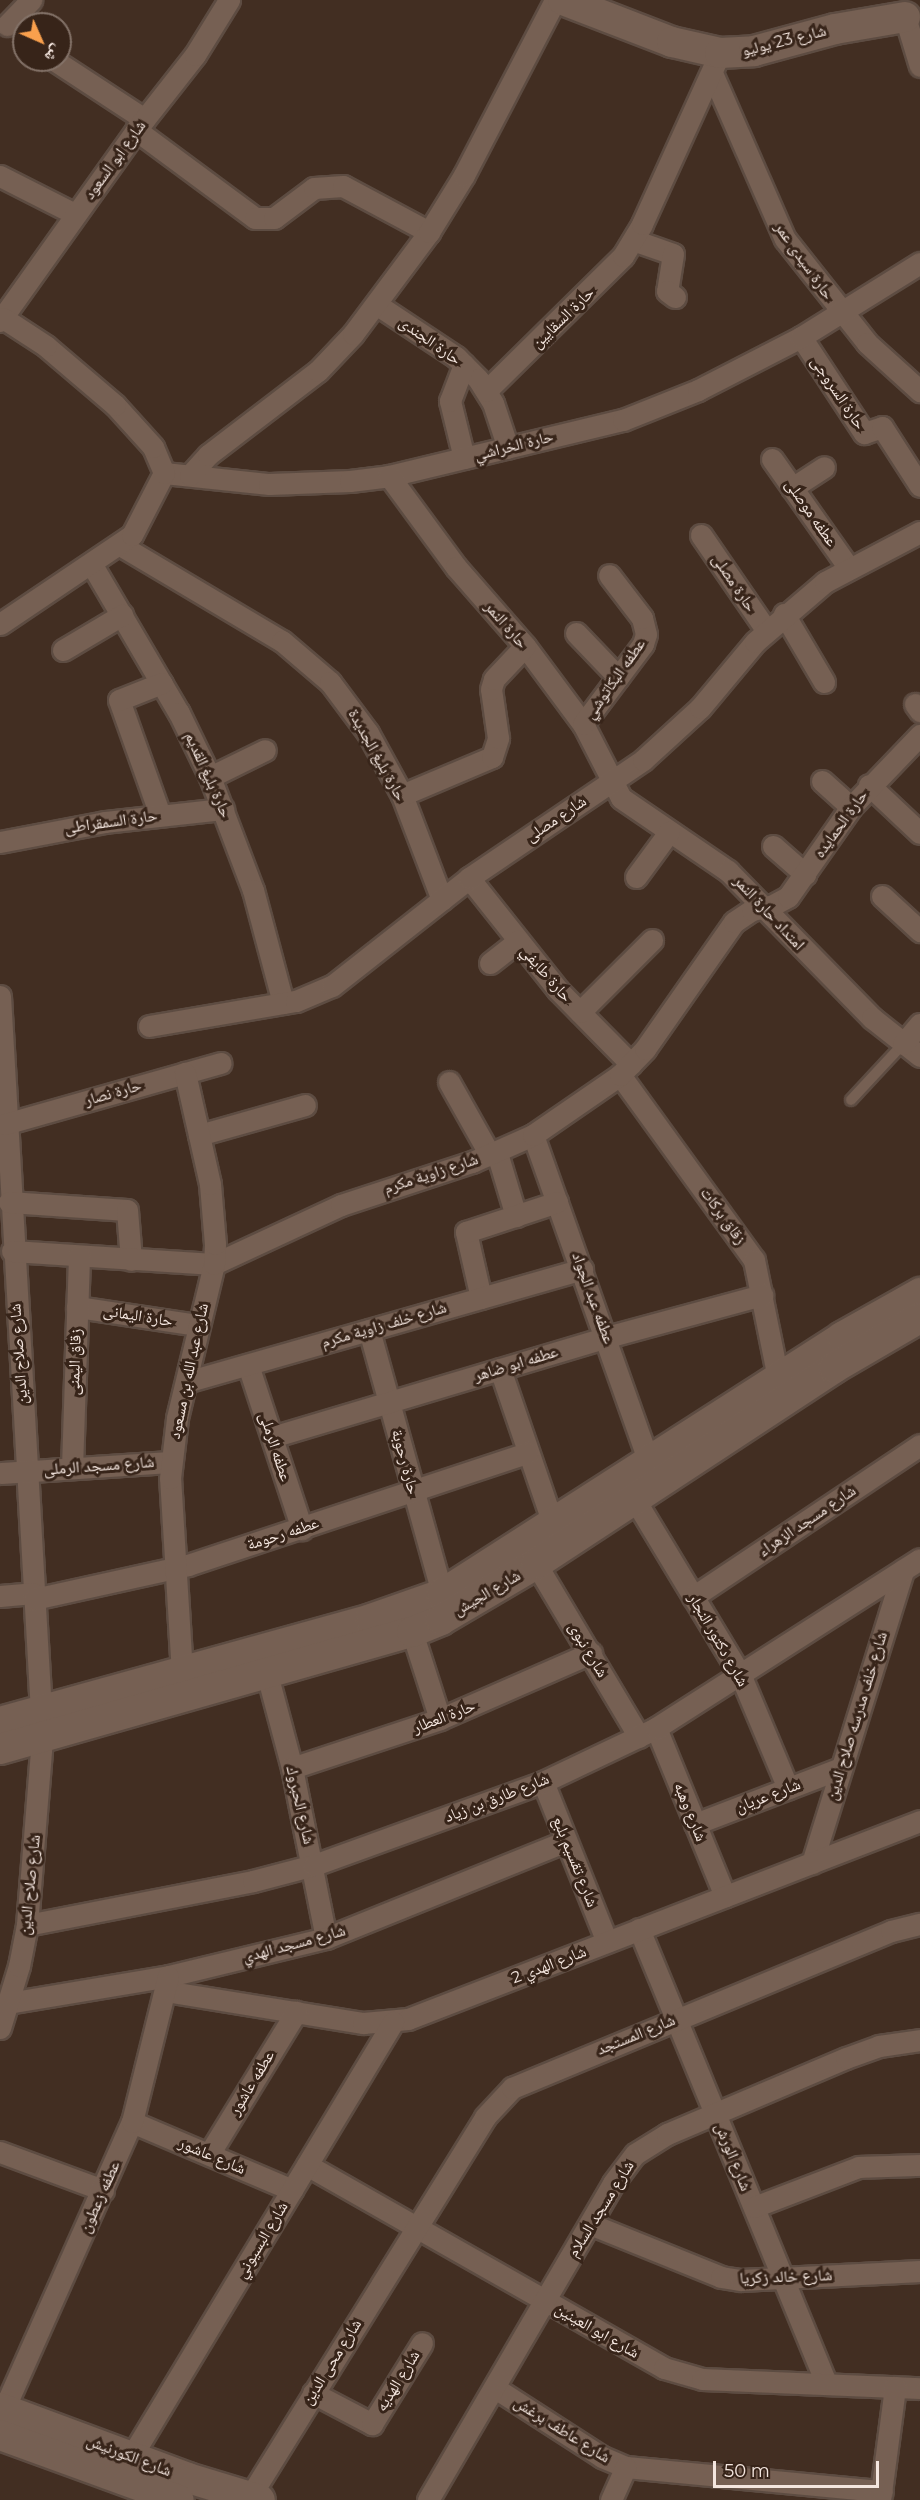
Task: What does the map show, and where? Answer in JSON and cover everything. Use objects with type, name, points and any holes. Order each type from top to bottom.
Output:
[{"type":"main road","name":"شارع 23 يوليو","points":[[563,0],[672,42],[716,63],[835,29],[912,20]]},
{"type":"main road","points":[[880,0],[912,20]]},
{"type":"main road","name":"شارع الجيش","points":[[0,1722],[41,1725],[267,1674],[412,1632],[467,1606],[634,1500],[778,1378],[920,1293]]},
{"type":"main road","name":"شارع الجيش","points":[[0,1749],[41,1725],[182,1673],[371,1619],[442,1594],[649,1463],[713,1434],[920,1318]]},
{"type":"main road","name":"شارع الكورنيش","points":[[1,2417],[131,2457],[255,2499]]},
{"type":"main road","name":"شارع الكورنيش","points":[[1,2417],[179,2500]]},
{"type":"street","points":[[10,28],[31,0]]},
{"type":"street","name":"شارع ابو السعود","points":[[1,319],[140,124],[195,55],[229,0]]},
{"type":"street","points":[[190,475],[208,455],[318,371],[376,304],[429,232],[464,175],[555,0]]},
{"type":"street","points":[[912,20],[920,66]]},
{"type":"street","name":"حارة السقايين","points":[[486,390],[599,283],[633,240],[716,63]]},
{"type":"street","name":"حارة سيدى عمر","points":[[716,63],[775,221],[867,344],[920,391]]},
{"type":"street","points":[[70,72],[140,124],[255,218],[274,218],[314,188],[343,186],[429,232]]},
{"type":"street","points":[[0,176],[75,214]]},
{"type":"street","points":[[633,240],[673,254],[667,292],[675,297]]},
{"type":"street","name":"حارة الخراشي","points":[[164,473],[230,481],[310,484],[389,476],[508,448],[661,406],[801,337],[920,263]]},
{"type":"street","name":"حارة الجندى","points":[[376,304],[464,364],[486,390],[508,448]]},
{"type":"street","points":[[0,624],[120,545],[141,522],[164,473],[153,447],[115,405],[46,346],[1,319]]},
{"type":"street","name":"حارة السروجى","points":[[801,337],[864,433],[882,428],[920,486]]},
{"type":"street","points":[[464,364],[450,401],[464,459]]},
{"type":"street","name":"عطفه موصلى","points":[[772,459],[849,568]]},
{"type":"street","points":[[792,488],[824,467]]},
{"type":"street","name":"حارة النمر","points":[[389,476],[456,567],[525,646],[583,724],[611,782]]},
{"type":"street","name":"شارع مصلى","points":[[149,1026],[283,1003],[332,986],[469,878],[611,782],[673,735],[784,614],[849,568],[920,532]]},
{"type":"street","name":"حارة مصلى","points":[[701,535],[767,631]]},
{"type":"street","name":"حارة بليغ الجديدة","points":[[120,545],[255,624],[307,660],[350,706],[402,795],[442,900]]},
{"type":"street","name":"حارة بليغ القديم","points":[[92,565],[162,683],[210,777],[253,890],[283,1003]]},
{"type":"street","name":"عطفه البكاتوشي","points":[[583,724],[643,644],[646,628],[609,575]]},
{"type":"street","points":[[784,614],[824,682]]},
{"type":"street","points":[[63,650],[122,615]]},
{"type":"street","points":[[576,633],[618,677]]},
{"type":"street","points":[[402,795],[492,756],[498,738],[491,689],[494,679],[525,646]]},
{"type":"street","points":[[160,815],[119,700],[162,683]]},
{"type":"street","name":"حارة الحمايده","points":[[761,908],[788,897],[851,807],[869,785],[920,735]]},
{"type":"street","points":[[210,777],[266,750]]},
{"type":"street","points":[[822,781],[851,807]]},
{"type":"street","name":"امتداد حارة النمر","points":[[611,782],[629,806],[728,871],[761,908],[911,1050]]},
{"type":"street","points":[[869,785],[920,833]]},
{"type":"street","name":"حارة السمقراطى","points":[[0,842],[160,815],[223,809]]},
{"type":"street","points":[[636,877],[669,832]]},
{"type":"street","points":[[773,846],[805,874]]},
{"type":"street","name":"حارة طايفي","points":[[469,878],[518,941],[626,1069]]},
{"type":"street","points":[[882,896],[920,931]]},
{"type":"street","name":"شارع زاوية مكرم","points":[[12,1251],[214,1264],[341,1204],[494,1154],[533,1135],[626,1069],[734,922],[761,908]]},
{"type":"street","points":[[580,1012],[652,940]]},
{"type":"street","points":[[490,963],[518,941]]},
{"type":"street","name":"شارع صلاح الدين","points":[[0,996],[6,1207],[12,1251],[10,1356],[26,1471],[41,1725],[27,1925],[0,2028]]},
{"type":"street","points":[[911,1050],[920,1024]]},
{"type":"street","name":"حارة نصار","points":[[4,1134],[184,1073],[221,1063]]},
{"type":"street","name":"زقاق بركات","points":[[626,1069],[754,1260],[762,1295],[763,1319],[778,1378]]},
{"type":"street","name":"شارع عبد الله بن مسعود","points":[[182,1673],[174,1569],[171,1462],[198,1325],[214,1264],[213,1204],[184,1073]]},
{"type":"street","points":[[449,1082],[494,1154],[516,1216]]},
{"type":"street","points":[[199,1135],[305,1105]]},
{"type":"street","name":"عطفه عبد الجواد","points":[[533,1135],[607,1337],[649,1463]]},
{"type":"street","points":[[481,1298],[466,1232],[557,1202]]},
{"type":"street","points":[[6,1207],[127,1210],[131,1260]]},
{"type":"street","name":"زقاق اليمنى","points":[[72,1468],[79,1256]]},
{"type":"street","name":"شارع خلف زاوية مكرم","points":[[186,1382],[582,1269]]},
{"type":"street","name":"عطفه ابو ضاهر","points":[[272,1437],[607,1337],[762,1295]]},
{"type":"street","name":"حارة اليمانى","points":[[77,1306],[198,1325]]},
{"type":"street","name":"حارة رحوبة","points":[[369,1330],[442,1594]]},
{"type":"street","name":"عطفه الرملى","points":[[248,1365],[302,1529]]},
{"type":"street","points":[[500,1369],[553,1524]]},
{"type":"street","name":"شارع مسجد الزهراء","points":[[693,1597],[920,1445]]},
{"type":"street","name":"عطفه رحومة","points":[[33,1596],[174,1569],[302,1529],[527,1453]]},
{"type":"street","name":"شارع مسجد الرملى","points":[[0,1473],[171,1462]]},
{"type":"street","name":"شارع دكتور النجار","points":[[634,1500],[740,1674],[788,1788]]},
{"type":"street","name":"شارع نبوى","points":[[536,1564],[591,1653],[648,1732]]},
{"type":"street","name":"شارع طارق بن زياد","points":[[27,1925],[253,1881],[314,1865],[543,1782],[648,1732],[911,1564]]},
{"type":"street","name":"شارع خلف مدرسه صلاح الدين","points":[[812,1863],[841,1768],[911,1564]]},
{"type":"street","points":[[0,1596],[33,1596]]},
{"type":"street","points":[[412,1632],[440,1719]]},
{"type":"street","name":"حارة العطار","points":[[292,1768],[440,1719],[591,1653]]},
{"type":"street","name":"شارع الحبروك","points":[[267,1674],[292,1768],[314,1865],[326,1938]]},
{"type":"street","name":"شارع وهبه","points":[[648,1732],[695,1824],[725,1896]]},
{"type":"street","name":"شارع عريان","points":[[695,1824],[841,1768]]},
{"type":"street","name":"شارع تقسيم بلبع","points":[[543,1782],[607,1942]]},
{"type":"street","name":"شارع الهدي 2","points":[[167,1983],[296,2012],[363,2023],[393,2022],[422,2014],[920,1821]]},
{"type":"street","name":"شارع مسجد الهدي","points":[[8,2003],[167,1983],[326,1938],[566,1841]]},
{"type":"street","name":"شارع المستجد","points":[[415,2227],[485,2117],[512,2088],[891,1931],[920,1924]]},
{"type":"street","name":"شارع الورش","points":[[639,1929],[827,2384]]},
{"type":"street","name":"عطفه زعطون","points":[[1,2417],[132,2122],[167,1983]]},
{"type":"street","name":"عطفه عاشور","points":[[209,2154],[296,2012]]},
{"type":"street","name":"شارع البسيوني","points":[[131,2457],[393,2022]]},
{"type":"street","name":"شارع مسجد السلام","points":[[429,2500],[590,2224],[635,2154],[655,2139],[846,2058],[879,2046],[920,2040]]},
{"type":"street","name":"شارع عاشور","points":[[132,2122],[292,2190]]},
{"type":"street","points":[[0,2152],[103,2190]]},
{"type":"street","name":"شارع ابو العينين","points":[[307,2165],[645,2360],[682,2374],[920,2388]]},
{"type":"street","points":[[754,2207],[859,2167],[920,2165]]},
{"type":"street","name":"شارع خالد زكريا","points":[[590,2224],[722,2277],[785,2278],[920,2271]]},
{"type":"street","name":"شارع محى الدين","points":[[255,2499],[314,2393],[415,2227]]},
{"type":"street","name":"شارع الهديه","points":[[314,2393],[370,2424],[422,2343]]},
{"type":"street","points":[[881,2496],[895,2387]]},
{"type":"street","name":"شارع عاطف برغش","points":[[495,2388],[602,2457],[627,2467],[881,2496]]},
{"type":"street","points":[[611,2500],[627,2467]]},
{"type":"lane","points":[[851,1100],[911,1050]]}]
